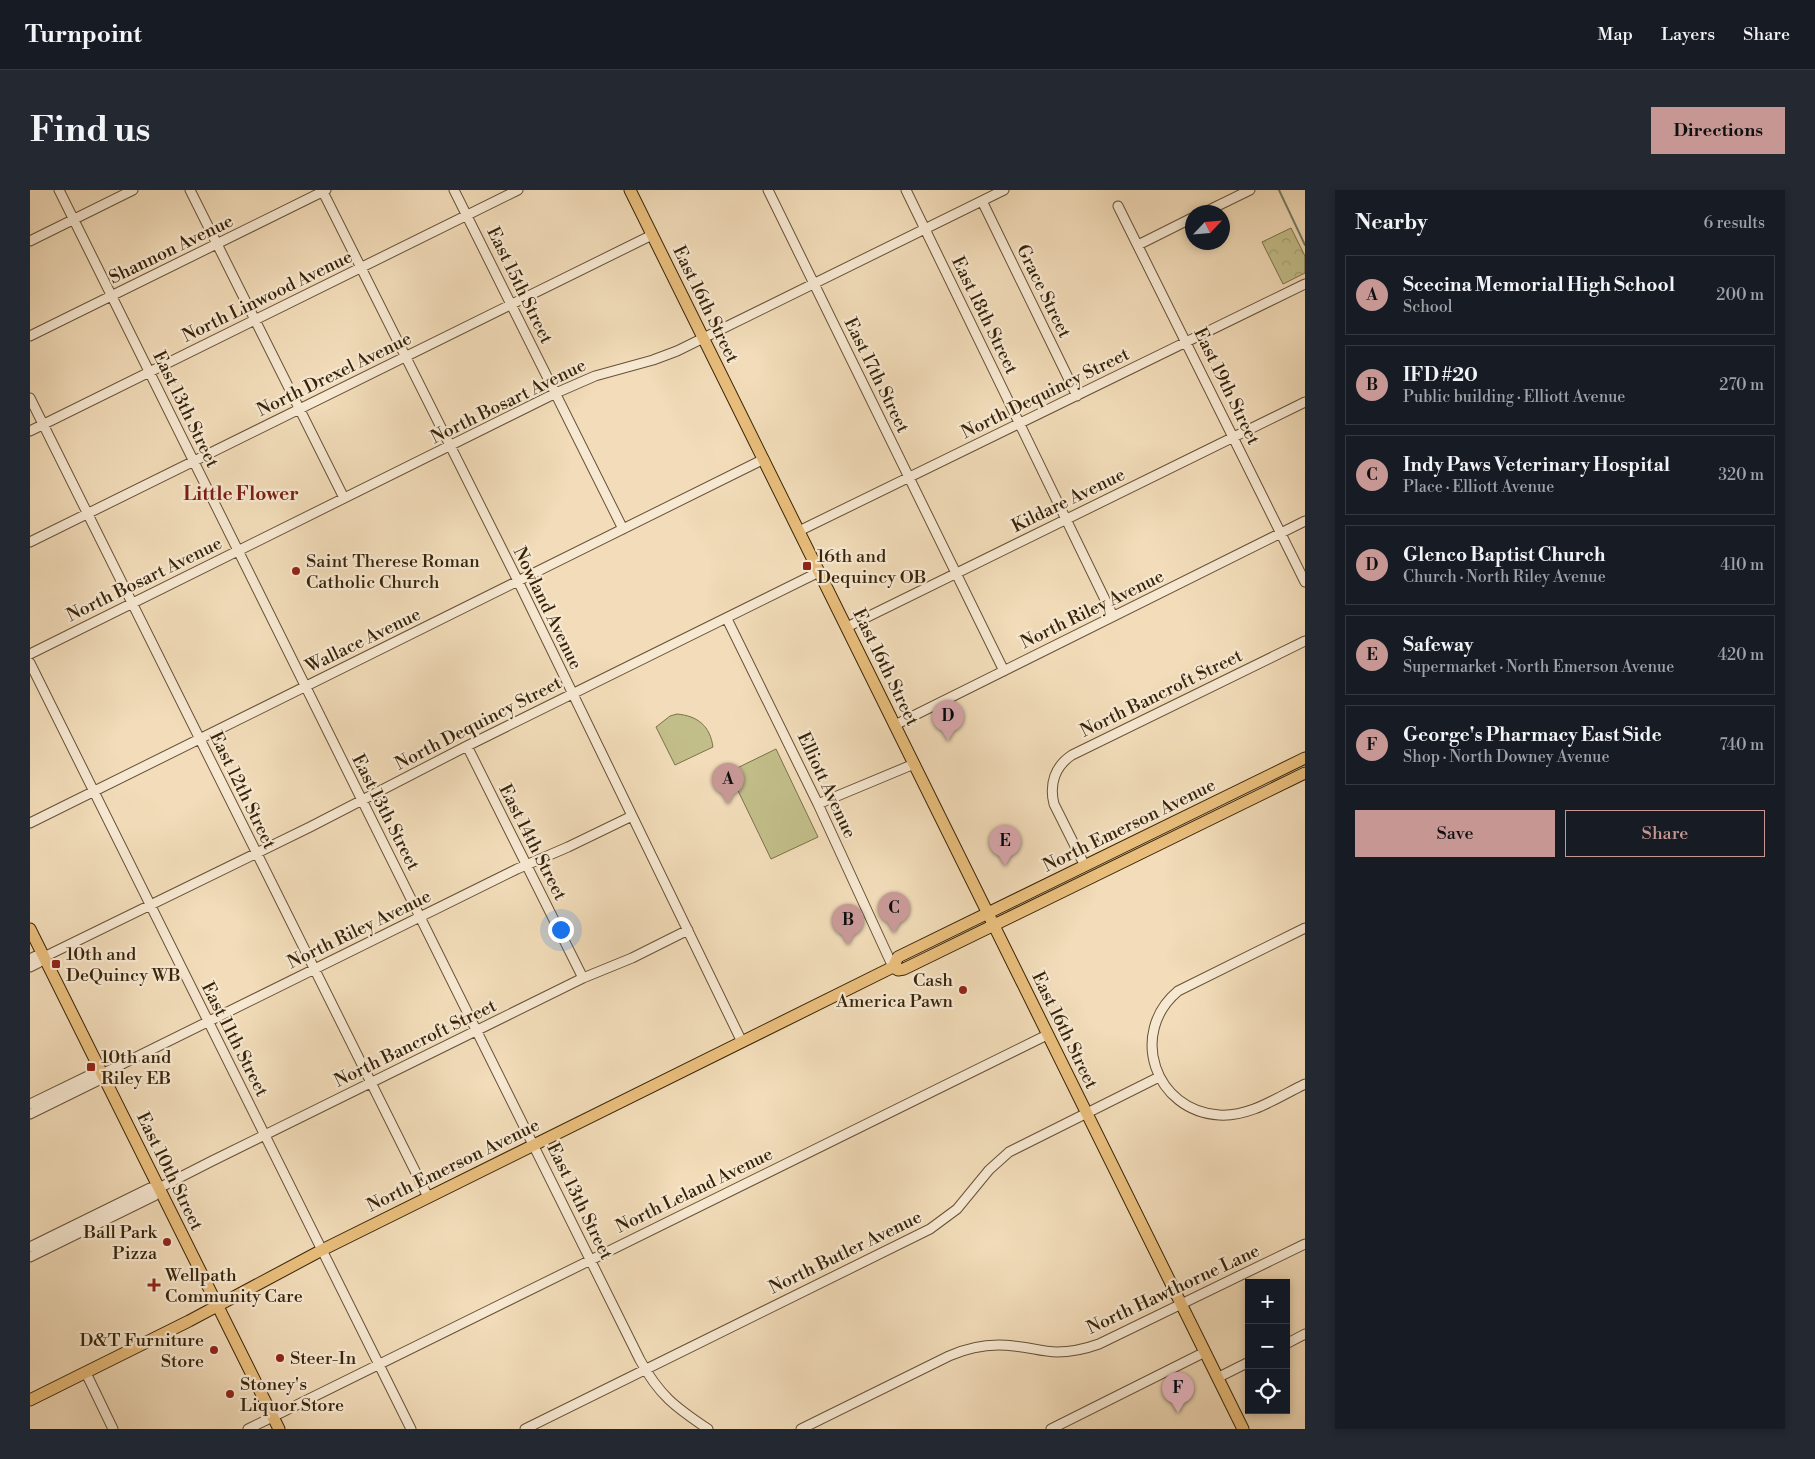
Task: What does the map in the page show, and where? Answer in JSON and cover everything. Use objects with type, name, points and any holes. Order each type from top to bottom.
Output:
[{"type":"main road","name":"East 16th Street","points":[[630,190],[1243,1429]]},
{"type":"main road","name":"North Emerson Avenue","points":[[30,1400],[86,1373],[322,1250],[893,967],[898,957],[1305,758]]},
{"type":"main road","name":"North Emerson Avenue","points":[[893,967],[898,970],[904,969],[1305,772]]},
{"type":"main road","name":"East 10th Street","points":[[30,929],[279,1429]]},
{"type":"street","name":"East 13th Street","points":[[59,190],[645,1370],[657,1388],[669,1401],[708,1429]]},
{"type":"street","points":[[30,241],[133,190]]},
{"type":"street","points":[[190,190],[344,498]]},
{"type":"street","name":"East 15th Street","points":[[454,190],[623,529]]},
{"type":"street","name":"North Linwood Avenue","points":[[30,431],[518,190]]},
{"type":"street","name":"East 17th Street","points":[[768,190],[1004,670]]},
{"type":"street","name":"East 18th Street","points":[[906,190],[1113,616]]},
{"type":"street","name":"North Bosart Avenue","points":[[30,654],[556,394],[596,376],[659,358],[704,338],[1004,190]]},
{"type":"street","points":[[1219,205],[1250,190]]},
{"type":"street","name":"Shannon Avenue","points":[[30,336],[324,191]]},
{"type":"street","name":"Nowland Avenue","points":[[324,191],[518,582],[742,1042]]},
{"type":"street","name":"Grace Street","points":[[982,201],[1077,396]]},
{"type":"street","name":"East 19th Street","points":[[1118,206],[1305,582]]},
{"type":"street","points":[[1138,245],[1185,222]]},
{"type":"street","name":"North Drexel Avenue","points":[[30,542],[652,235]]},
{"type":"street","name":"North Dequincy Street","points":[[799,531],[1305,284]]},
{"type":"street","name":"East 12th Street","points":[[30,398],[428,1197]]},
{"type":"street","name":"Kildare Avenue","points":[[846,628],[1305,402]]},
{"type":"street","name":"Wallace Avenue","points":[[30,823],[764,459]]},
{"type":"street","name":"North Riley Avenue","points":[[895,725],[1305,521]]},
{"type":"street","name":"North Dequincy Street","points":[[30,967],[44,957],[819,572]]},
{"type":"street","name":"Elliott Avenue","points":[[727,619],[818,804],[893,967]]},
{"type":"street","name":"North Bancroft Street","points":[[1085,866],[1054,804],[1052,792],[1056,773],[1061,764],[1072,755],[1305,641]]},
{"type":"street","name":"East 11th Street","points":[[30,663],[411,1429]]},
{"type":"street","name":"East 14th Street","points":[[467,746],[583,978]]},
{"type":"street","points":[[818,804],[914,764]]},
{"type":"street","name":"North Riley Avenue","points":[[30,1114],[97,1081],[102,1074],[420,916],[632,816]]},
{"type":"street","points":[[1305,928],[1186,986],[1170,998],[1159,1014],[1153,1032],[1153,1057],[1159,1077],[1166,1088],[1184,1103],[1202,1112],[1218,1115],[1247,1112],[1305,1084]]},
{"type":"street","name":"North Bancroft Street","points":[[30,1247],[150,1188],[159,1188],[583,978],[632,958],[688,930]]},
{"type":"street","name":"North Dequincy Street","points":[[30,959],[36,956],[44,957]]},
{"type":"street","name":"North Leland Avenue","points":[[248,1429],[1048,1035]]},
{"type":"street","name":"North Riley Avenue","points":[[30,1104],[94,1073],[102,1074]]},
{"type":"street","name":"North Butler Avenue","points":[[525,1429],[930,1229],[957,1209],[984,1175],[1004,1156],[1018,1147],[1159,1077]]},
{"type":"street","name":"North Bancroft Street","points":[[30,1257],[154,1196],[159,1188]]},
{"type":"street","name":"North Hawthorne Lane","points":[[801,1429],[962,1351],[981,1346],[1013,1345],[1048,1352],[1078,1350],[1106,1342],[1305,1244]]},
{"type":"street","points":[[1290,1342],[1305,1334]]},
{"type":"street","points":[[1051,1429],[1205,1352]]},
{"type":"street","points":[[1217,1378],[1245,1364]]},
{"type":"street","points":[[86,1373],[113,1429]]},
{"type":"green space","points":[[1291,228],[1305,256],[1305,273],[1283,284],[1262,242]]},
{"type":"green space","points":[[677,714],[691,717],[702,723],[709,733],[713,747],[675,765],[656,727],[670,716]]},
{"type":"green space","points":[[776,749],[818,837],[771,859],[729,772]]},
{"type":"waterway","points":[[1279,190],[1305,245]]},
{"type":"place","name":"16th and Dequincy OB","points":[[807,566]]},
{"type":"place","name":"Saint Therese Roman Catholic Church","points":[[296,571]]},
{"type":"place","name":"Glenco Baptist Church","points":[[948,741]]},
{"type":"place","name":"Scecina Memorial High School","points":[[728,804]]},
{"type":"place","name":"Safeway","points":[[1005,866]]},
{"type":"place","name":"Indy Paws Veterinary Hospital","points":[[894,933]]},
{"type":"place","name":"IFD #20","points":[[848,945]]},
{"type":"place","name":"10th and DeQuincy WB","points":[[56,964]]},
{"type":"place","name":"Cash America Pawn","points":[[963,990]]},
{"type":"place","name":"10th and Riley EB","points":[[91,1067]]},
{"type":"place","name":"Ball Park Pizza","points":[[167,1242]]},
{"type":"place","name":"Wellpath Community Care","points":[[154,1285]]},
{"type":"place","name":"D&T Furniture Store","points":[[214,1350]]},
{"type":"place","name":"Steer-In","points":[[280,1358]]},
{"type":"place","name":"Stoney's Liquor Store","points":[[230,1394]]},
{"type":"place","name":"George's Pharmacy East Side","points":[[1178,1413]]},
{"type":"district","name":"Little Flower","points":[[241,493]]}]
